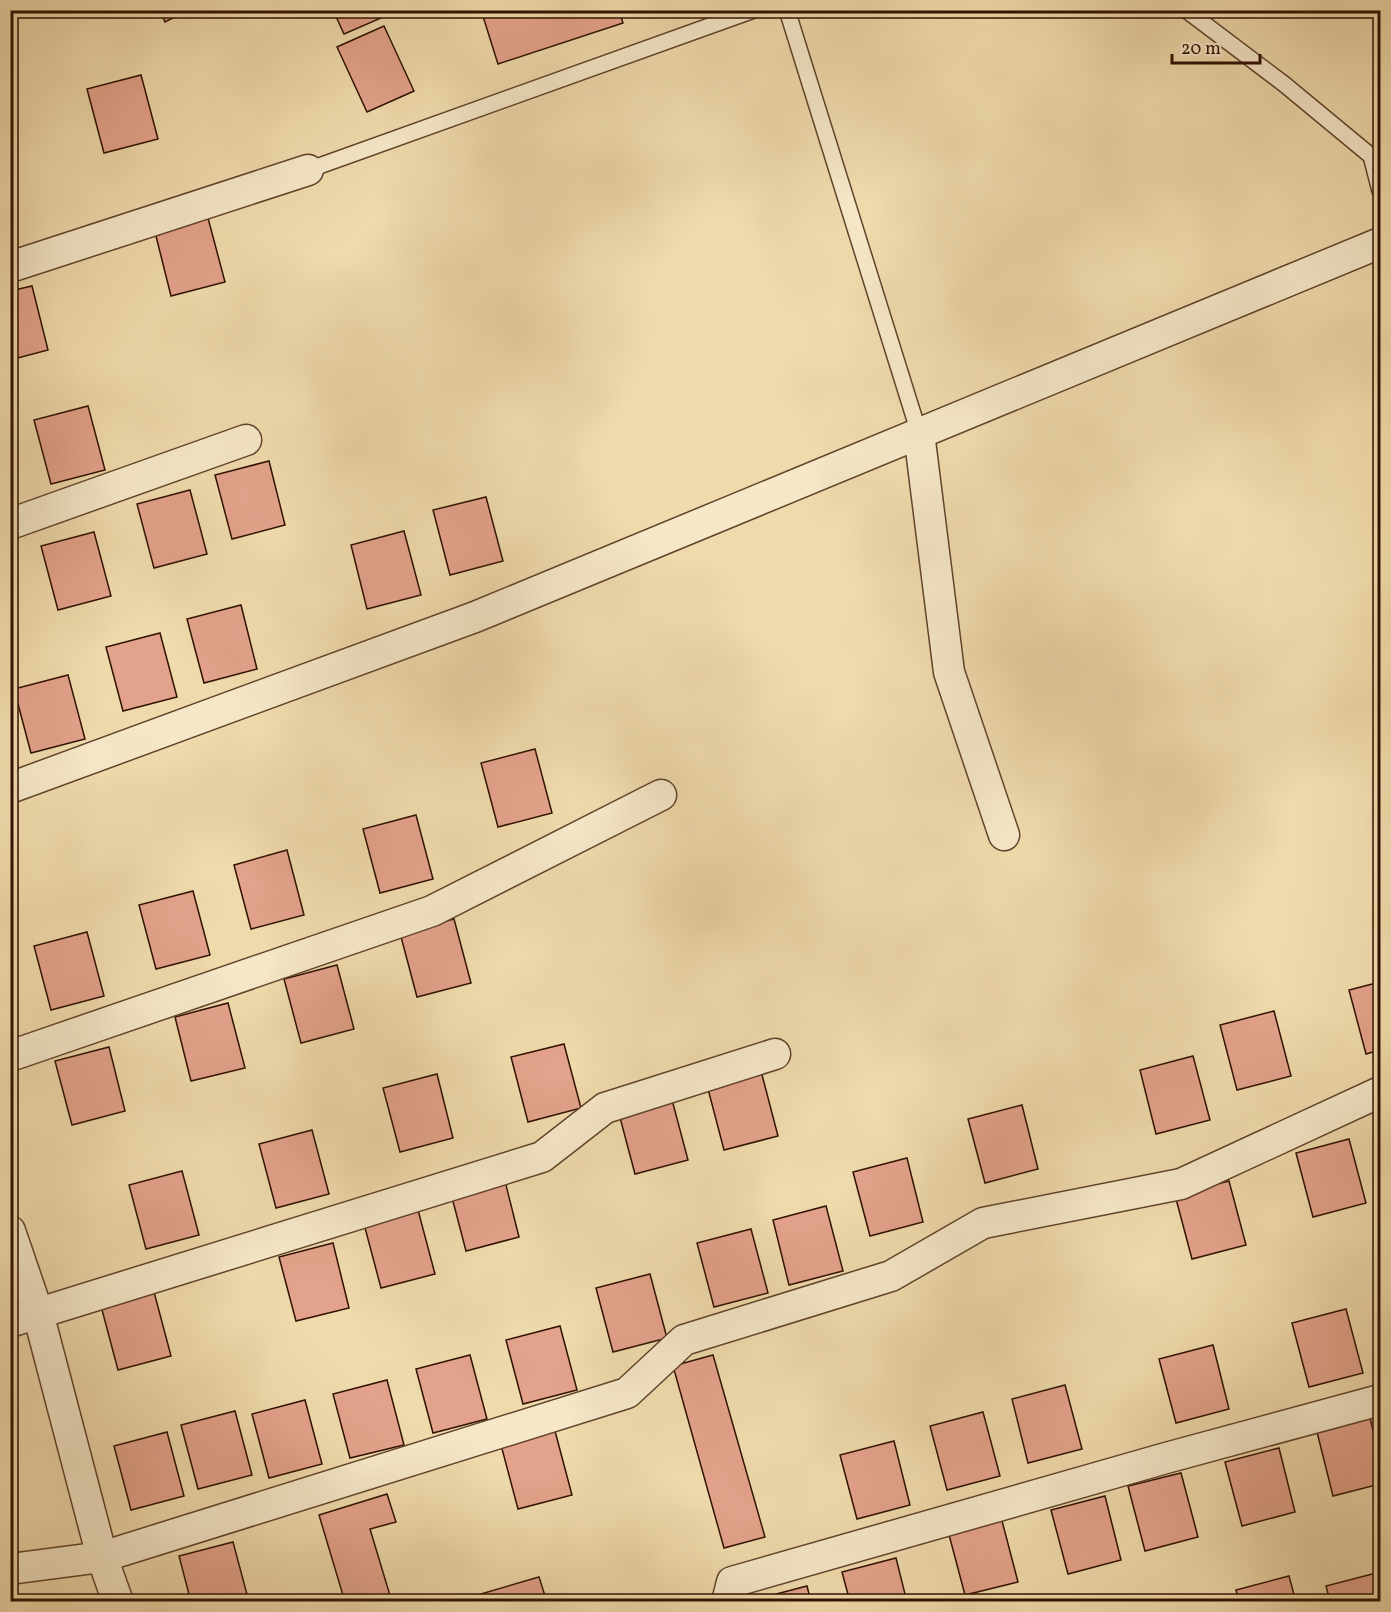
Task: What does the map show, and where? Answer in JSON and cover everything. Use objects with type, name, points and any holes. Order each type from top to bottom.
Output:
[{"type":"street","points":[[10,267],[308,170]]},
{"type":"street","points":[[10,788],[475,617],[1380,243]]},
{"type":"street","points":[[919,433],[949,672],[1004,835]]},
{"type":"street","points":[[10,525],[246,440]]},
{"type":"street","points":[[10,1056],[432,911],[661,795]]},
{"type":"street","points":[[24,1318],[542,1157],[605,1108],[775,1054]]},
{"type":"street","points":[[10,1569],[102,1557],[627,1393],[684,1340],[891,1276],[983,1223],[1181,1184],[1380,1092]]},
{"type":"street","points":[[10,1231],[24,1318],[118,1602]]},
{"type":"street","points":[[727,1602],[732,1582],[1166,1458],[1380,1400]]},
{"type":"lane","points":[[308,170],[754,10]]},
{"type":"lane","points":[[787,10],[919,433]]},
{"type":"lane","points":[[1186,10],[1284,84],[1371,156],[1380,191]]},
{"type":"building","points":[[160,10],[189,10],[165,22]]},
{"type":"building","points":[[333,10],[394,10],[395,12],[344,34]]},
{"type":"building","points":[[481,10],[619,10],[623,23],[498,64]]},
{"type":"building","points":[[384,26],[414,91],[367,112],[337,47]]},
{"type":"building","points":[[141,75],[158,139],[104,153],[87,89]]},
{"type":"building","points":[[208,218],[225,282],[171,296],[155,232]]},
{"type":"building","points":[[32,286],[48,350],[10,360],[10,291]]},
{"type":"building","points":[[88,406],[105,470],[51,484],[34,420]]},
{"type":"building","points":[[269,461],[285,525],[232,539],[215,475]]},
{"type":"building","points":[[190,490],[207,554],[154,568],[137,504]]},
{"type":"building","points":[[486,497],[503,561],[450,575],[433,510]]},
{"type":"building","points":[[404,531],[421,595],[367,609],[351,545]]},
{"type":"building","points":[[94,532],[111,596],[58,610],[41,546]]},
{"type":"building","points":[[241,605],[257,669],[204,683],[187,619]]},
{"type":"building","points":[[160,633],[177,697],[123,711],[106,647]]},
{"type":"building","points":[[68,675],[85,739],[31,753],[14,689]]},
{"type":"building","points":[[535,749],[552,813],[498,827],[481,763]]},
{"type":"building","points":[[416,815],[433,879],[380,893],[363,829]]},
{"type":"building","points":[[287,850],[304,915],[251,929],[234,865]]},
{"type":"building","points":[[193,891],[210,955],[156,969],[139,905]]},
{"type":"building","points":[[454,919],[471,983],[417,997],[400,933]]},
{"type":"building","points":[[87,932],[104,996],[51,1010],[34,946]]},
{"type":"building","points":[[337,965],[354,1029],[301,1043],[284,979]]},
{"type":"building","points":[[1380,982],[1380,1050],[1366,1054],[1349,990]]},
{"type":"building","points":[[228,1003],[245,1068],[191,1081],[175,1017]]},
{"type":"building","points":[[1274,1011],[1291,1076],[1237,1090],[1220,1025]]},
{"type":"building","points":[[564,1044],[581,1108],[528,1122],[511,1057]]},
{"type":"building","points":[[109,1047],[125,1111],[72,1125],[55,1061]]},
{"type":"building","points":[[1193,1056],[1210,1120],[1156,1134],[1140,1070]]},
{"type":"building","points":[[761,1071],[778,1136],[724,1150],[707,1085]]},
{"type":"building","points":[[437,1074],[453,1138],[400,1152],[383,1088]]},
{"type":"building","points":[[671,1096],[688,1160],[635,1174],[618,1110]]},
{"type":"building","points":[[1022,1105],[1038,1169],[985,1183],[968,1119]]},
{"type":"building","points":[[312,1130],[329,1194],[276,1208],[259,1144]]},
{"type":"building","points":[[1349,1139],[1366,1203],[1313,1217],[1296,1153]]},
{"type":"building","points":[[907,1158],[923,1222],[870,1236],[853,1172]]},
{"type":"building","points":[[182,1171],[199,1235],[146,1249],[129,1185]]},
{"type":"building","points":[[503,1173],[519,1237],[466,1251],[449,1186]]},
{"type":"building","points":[[1229,1181],[1246,1245],[1192,1259],[1175,1195]]},
{"type":"building","points":[[826,1206],[843,1271],[789,1285],[773,1220]]},
{"type":"building","points":[[418,1210],[435,1274],[381,1288],[364,1224]]},
{"type":"building","points":[[751,1229],[768,1293],[714,1307],[697,1243]]},
{"type":"building","points":[[333,1243],[349,1308],[296,1321],[279,1257]]},
{"type":"building","points":[[650,1274],[667,1338],[613,1352],[596,1288]]},
{"type":"building","points":[[154,1292],[171,1356],[118,1370],[101,1306]]},
{"type":"building","points":[[1346,1309],[1363,1373],[1309,1387],[1292,1323]]},
{"type":"building","points":[[560,1326],[577,1390],[523,1404],[506,1340]]},
{"type":"building","points":[[1213,1345],[1229,1409],[1176,1423],[1159,1359]]},
{"type":"building","points":[[470,1355],[487,1419],[433,1433],[416,1369]]},
{"type":"building","points":[[713,1355],[765,1537],[724,1548],[673,1366]]},
{"type":"building","points":[[387,1380],[404,1445],[350,1458],[333,1394]]},
{"type":"building","points":[[1065,1385],[1082,1449],[1028,1463],[1012,1399]]},
{"type":"building","points":[[305,1400],[322,1464],[269,1478],[252,1414]]},
{"type":"building","points":[[235,1411],[252,1475],[198,1489],[181,1425]]},
{"type":"building","points":[[983,1412],[1000,1476],[947,1490],[930,1426]]},
{"type":"building","points":[[1370,1418],[1380,1458],[1380,1484],[1333,1496],[1317,1432]]},
{"type":"building","points":[[555,1431],[572,1495],[518,1509],[501,1445]]},
{"type":"building","points":[[167,1432],[184,1496],[131,1510],[114,1446]]},
{"type":"building","points":[[894,1441],[910,1505],[857,1519],[840,1455]]},
{"type":"building","points":[[1279,1448],[1295,1512],[1242,1526],[1225,1462]]},
{"type":"building","points":[[1181,1473],[1198,1537],[1145,1551],[1128,1486]]},
{"type":"building","points":[[387,1494],[396,1522],[370,1529],[392,1602],[345,1602],[319,1515]]},
{"type":"building","points":[[1105,1496],[1121,1560],[1068,1574],[1051,1510]]},
{"type":"building","points":[[1001,1517],[1018,1582],[965,1595],[948,1531]]},
{"type":"building","points":[[233,1542],[249,1602],[191,1602],[179,1556]]},
{"type":"building","points":[[896,1558],[907,1602],[850,1602],[842,1572]]},
{"type":"building","points":[[1380,1572],[1380,1602],[1330,1602],[1326,1586]]},
{"type":"building","points":[[1289,1576],[1296,1602],[1239,1602],[1236,1590]]},
{"type":"building","points":[[539,1577],[547,1602],[475,1602],[474,1596]]},
{"type":"building","points":[[807,1586],[811,1602],[754,1602],[753,1600]]}]
